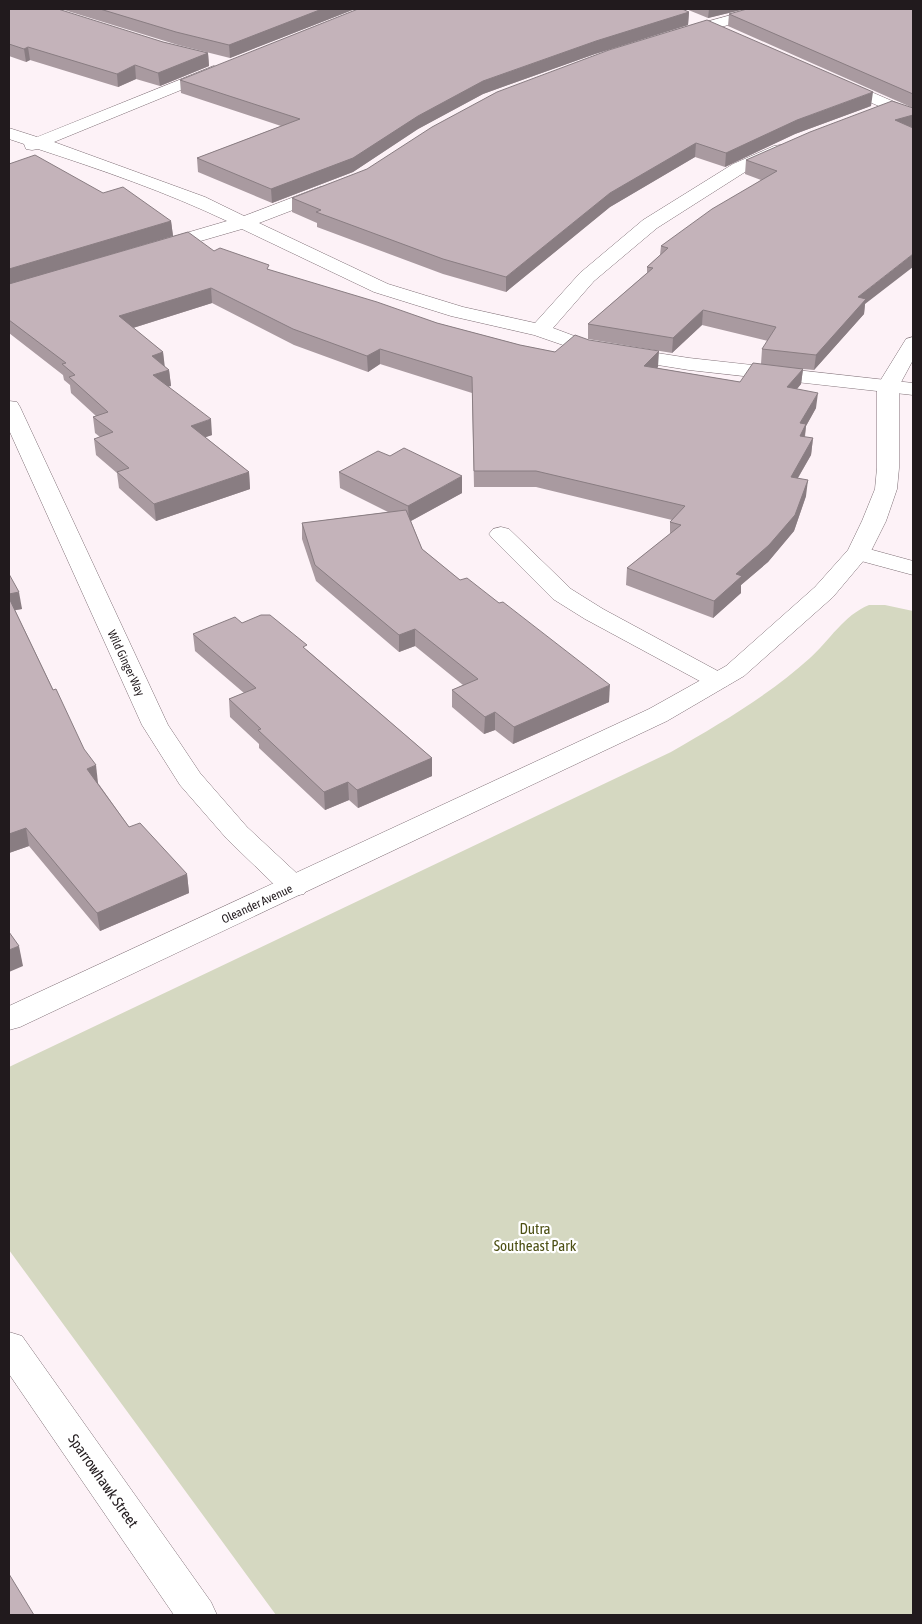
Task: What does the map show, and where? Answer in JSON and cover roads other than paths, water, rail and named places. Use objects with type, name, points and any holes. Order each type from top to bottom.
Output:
[{"type":"street","points":[[664,39],[769,9]]},
{"type":"street","points":[[686,15],[736,37]]},
{"type":"street","points":[[39,143],[230,65],[204,58]]},
{"type":"street","points":[[827,78],[913,116]]},
{"type":"street","points":[[864,116],[891,106]]},
{"type":"street","points":[[12,142],[39,143],[152,183],[244,222],[381,288],[458,312],[540,330],[598,349],[689,364],[913,389]]},
{"type":"street","points":[[540,330],[587,277],[650,224],[739,168],[793,144]]},
{"type":"street","points":[[140,253],[244,222],[342,185]]},
{"type":"street","points":[[888,386],[913,343]]},
{"type":"street","name":"Oleander Avenue","points":[[9,1019],[506,788],[658,715],[735,671],[795,620],[824,592],[858,553],[874,521],[886,489],[888,468],[888,386]]},
{"type":"street","name":"Wild Ginger Way","points":[[9,407],[155,725],[196,786],[237,833],[294,887]]},
{"type":"street","points":[[502,534],[562,594],[594,614],[718,681]]},
{"type":"street","points":[[858,553],[913,568]]},
{"type":"street","name":"Sparrowhawk Street","points":[[9,1346],[198,1615]]},
{"type":"park label","name":"Dutra Southeast Park","points":[[535,1238]]}]
